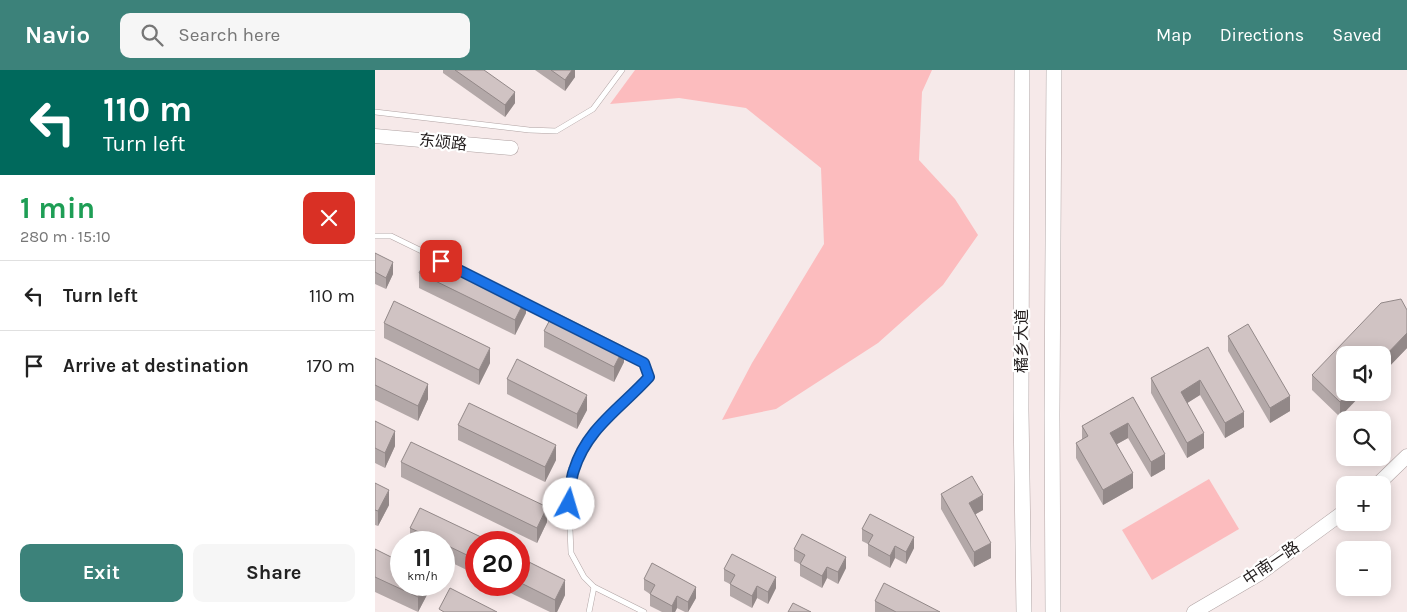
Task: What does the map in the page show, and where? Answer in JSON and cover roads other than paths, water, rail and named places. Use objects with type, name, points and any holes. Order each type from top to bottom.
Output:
[{"type":"main road","name":"橘乡大道","points":[[1022,70],[1021,410],[1024,612]]},
{"type":"main road","name":"橘乡大道","points":[[1053,612],[1054,70]]},
{"type":"street","name":"东颂路","points":[[375,136],[511,148]]},
{"type":"street","points":[[1386,476],[1407,456]]},
{"type":"street","name":"中南一路","points":[[1193,612],[1259,574],[1336,518]]},
{"type":"lane","points":[[375,112],[529,130],[556,131],[593,109],[622,70]]},
{"type":"lane","points":[[375,236],[391,236],[443,262]]},
{"type":"lane","points":[[513,297],[565,324]]},
{"type":"lane","points":[[609,346],[644,363],[649,377],[634,393],[610,413],[584,445],[573,471],[569,504],[571,553],[583,577],[594,587],[645,612]]},
{"type":"lane","points":[[589,612],[594,587]]}]
